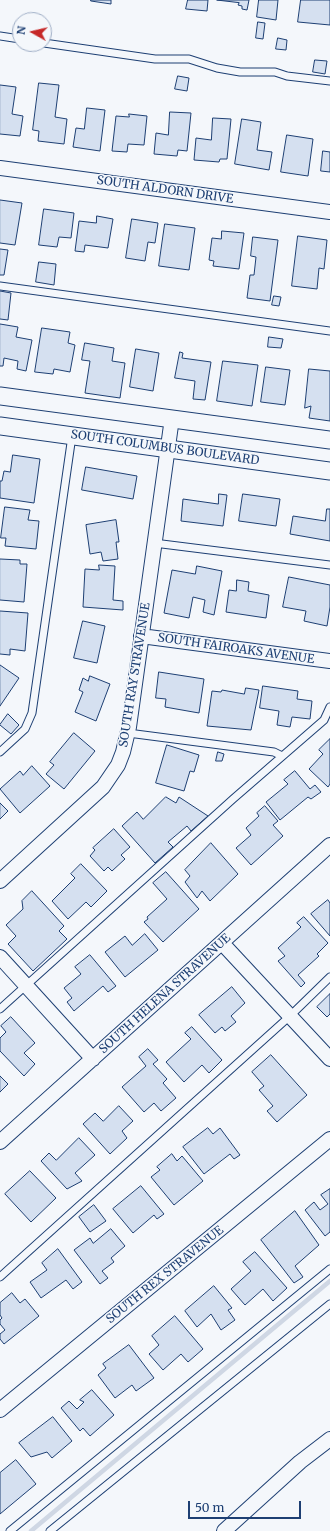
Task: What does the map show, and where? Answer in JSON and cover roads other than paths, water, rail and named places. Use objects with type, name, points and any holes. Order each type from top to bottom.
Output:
[{"type":"street","name":"SOUTH ALDORN DRIVE","points":[[0,168],[330,212]]},
{"type":"street","points":[[0,396],[330,440]]},
{"type":"street","name":"SOUTH RAY STRAVENUE","points":[[0,881],[103,787],[118,765],[123,752],[128,733],[172,418]]},
{"type":"street","name":"SOUTH COLUMBUS BOULEVARD","points":[[0,426],[330,470]]},
{"type":"street","name":"SOUTH FAIROAKS AVENUE","points":[[142,636],[330,661]]},
{"type":"street","name":"SOUTH HELENA STRAVENUE","points":[[0,1142],[330,845]]},
{"type":"street","points":[[222,943],[330,1059]]},
{"type":"street","points":[[0,957],[93,1059]]},
{"type":"street","name":"SOUTH REX STRAVENUE","points":[[0,1410],[330,1139]]},
{"type":"street","points":[[224,1531],[300,1462],[330,1439]]},
{"type":"lane","points":[[0,36],[12,38]]},
{"type":"lane","points":[[52,44],[155,59],[188,59],[217,68],[240,72],[275,72],[287,76],[330,82]]},
{"type":"lane","points":[[0,286],[330,331]]},
{"type":"lane","points":[[0,752],[25,729],[32,713],[72,436]]},
{"type":"lane","points":[[154,543],[330,565]]},
{"type":"lane","points":[[0,1009],[324,720],[330,706]]},
{"type":"lane","points":[[128,733],[274,752],[282,756]]},
{"type":"lane","points":[[0,1277],[290,1016],[330,977]]},
{"type":"lane","points":[[10,1531],[330,1269]]},
{"type":"lane","points":[[50,1531],[330,1304]]},
{"type":"waterway","points":[[31,1531],[330,1281]]}]
